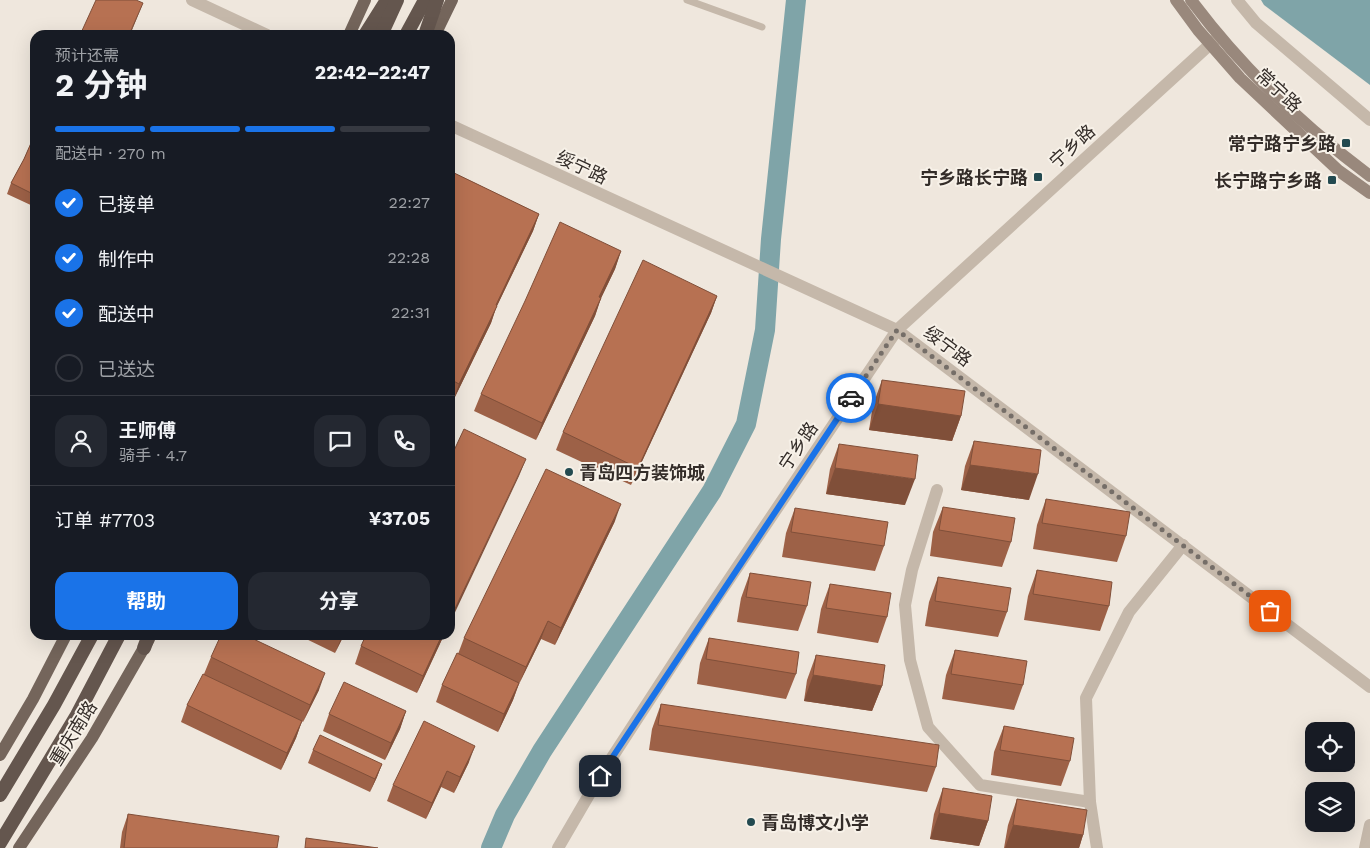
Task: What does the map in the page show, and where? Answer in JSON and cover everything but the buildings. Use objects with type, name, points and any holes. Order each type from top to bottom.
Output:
[{"type":"highway","points":[[368,30],[387,0]]},
{"type":"highway","points":[[383,30],[397,0]]},
{"type":"highway","points":[[409,30],[426,0]]},
{"type":"highway","points":[[427,30],[437,0]]},
{"type":"highway","points":[[0,795],[54,705],[89,640]]},
{"type":"highway","points":[[0,843],[77,715],[116,640]]},
{"type":"main road","points":[[351,30],[365,0]]},
{"type":"main road","points":[[437,30],[452,0]]},
{"type":"main road","name":"常宁路","points":[[1176,0],[1215,40],[1341,154],[1370,176]]},
{"type":"main road","name":"常宁路","points":[[1191,0],[1240,78],[1339,171],[1370,194]]},
{"type":"main road","points":[[0,756],[33,699],[63,640]]},
{"type":"main road","name":"重庆南路","points":[[19,848],[92,738],[134,668],[148,640]]},
{"type":"street","points":[[192,0],[256,30]]},
{"type":"street","points":[[1237,0],[1256,23],[1370,120]]},
{"type":"street","name":"宁乡路","points":[[558,848],[600,776],[897,330],[1215,40]]},
{"type":"street","name":"绥宁路","points":[[455,127],[897,330],[1370,687]]},
{"type":"street","points":[[937,490],[912,570],[905,605],[910,660],[928,727],[980,785],[1090,802]]},
{"type":"street","points":[[1097,848],[1090,802],[1086,698],[1129,612],[1183,545]]},
{"type":"street","points":[[1365,848],[1370,825]]},
{"type":"lane","points":[[687,0],[762,27]]},
{"type":"water","points":[[1261,0],[1370,0],[1370,85],[1264,5]]},
{"type":"waterway","points":[[491,848],[505,815],[542,751],[712,491],[746,424],[765,330],[771,239],[796,0]]},
{"type":"way so far","points":[[851,398],[897,330],[1270,611]]},
{"type":"place","name":"常宁路宁乡路","points":[[1346,143]]},
{"type":"place","name":"宁乡路长宁路","points":[[1038,177]]},
{"type":"place","name":"长宁路宁乡路","points":[[1332,180]]},
{"type":"place","name":"青岛四方装饰城","points":[[569,472]]},
{"type":"place","name":"青岛博文小学","points":[[751,822]]},
{"type":"route","points":[[600,776],[695,630],[851,398]]}]
